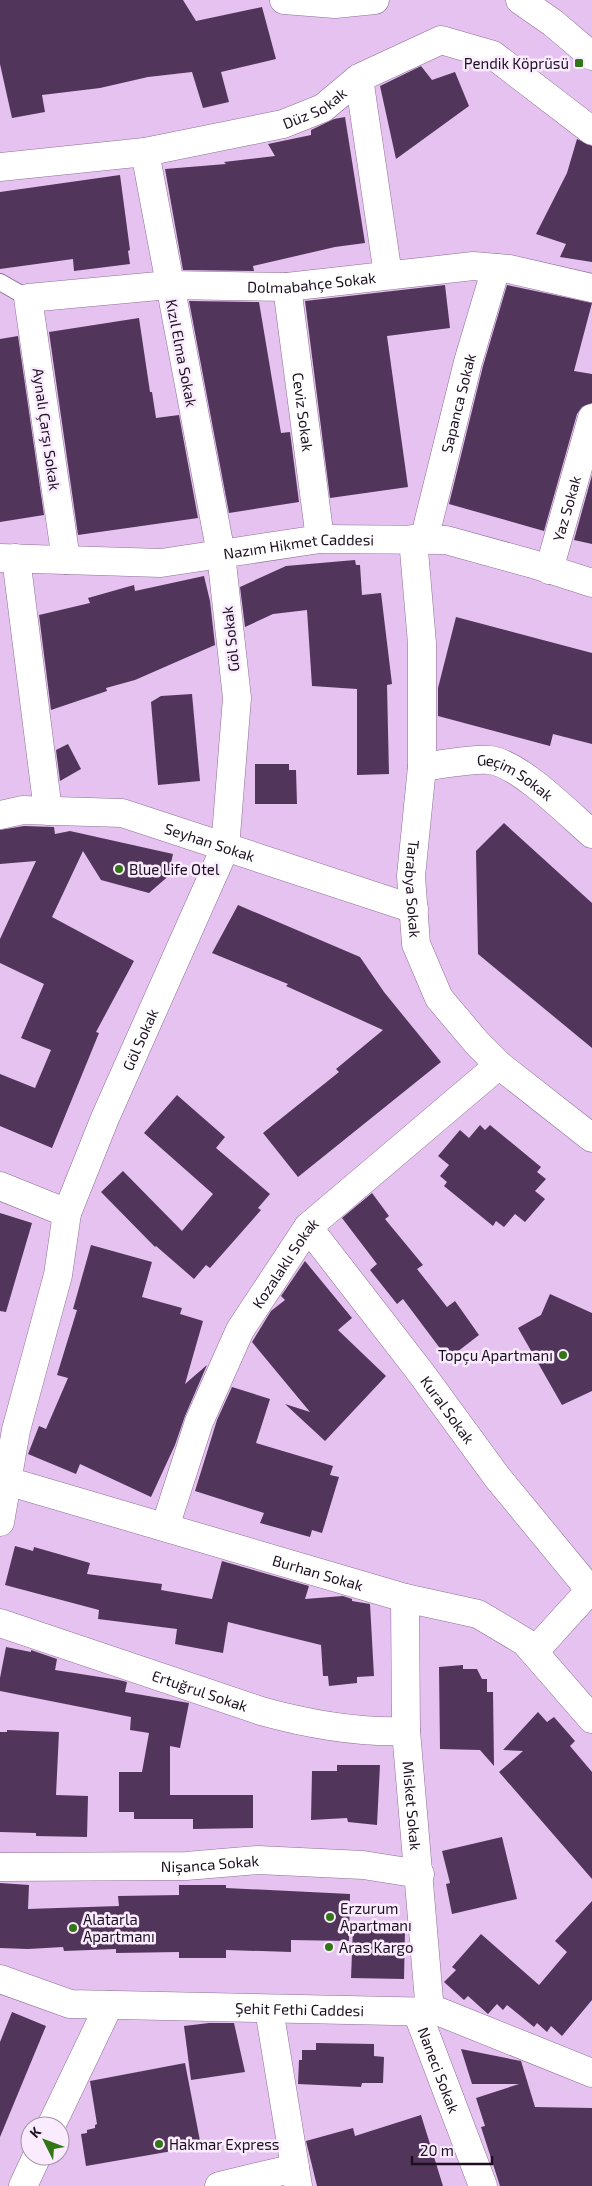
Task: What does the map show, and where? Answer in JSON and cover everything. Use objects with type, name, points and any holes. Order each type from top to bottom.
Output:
[{"type":"main road","points":[[284,0],[335,4],[375,0]]},
{"type":"main road","points":[[520,0],[553,23],[592,56]]},
{"type":"main road","name":"Düz Sokak","points":[[0,167],[145,152],[283,124],[323,108],[359,78],[441,40],[493,55],[592,130]]},
{"type":"main road","points":[[359,78],[388,275]]},
{"type":"main road","name":"Kızıl Elma Sokak","points":[[145,152],[221,554]]},
{"type":"main road","name":"Dolmabahçe Sokak","points":[[28,298],[169,285],[286,287],[473,266],[496,268],[592,288]]},
{"type":"main road","name":"Sapanca Sokak","points":[[419,539],[496,268]]},
{"type":"main road","name":"Ceviz Sokak","points":[[286,287],[320,538]]},
{"type":"main road","name":"Aynalı Çarşı Sokak","points":[[28,298],[66,560]]},
{"type":"main road","name":"Yaz Sokak","points":[[549,570],[592,418]]},
{"type":"main road","name":"Nazım Hikmet Caddesi","points":[[8,558],[162,564],[320,538],[446,540],[533,564],[592,583]]},
{"type":"main road","name":"Tarabya Sokak","points":[[419,539],[422,643],[422,767],[411,876],[416,944],[439,998],[477,1043],[499,1065],[592,1138]]},
{"type":"main road","name":"Göl Sokak","points":[[0,1522],[7,1481],[8,1429],[58,1275],[66,1213],[109,1109],[225,848],[237,698],[221,554]]},
{"type":"main road","points":[[8,558],[48,811]]},
{"type":"main road","name":"Geçim Sokak","points":[[422,767],[491,760],[518,772],[531,781],[592,834]]},
{"type":"main road","name":"Seyhan Sokak","points":[[0,814],[23,810],[122,813],[414,909]]},
{"type":"main road","name":"Kozalaklı Sokak","points":[[165,1527],[199,1422],[240,1330],[308,1227],[499,1065]]},
{"type":"main road","points":[[0,1186],[66,1213]]},
{"type":"main road","name":"Kural Sokak","points":[[308,1227],[421,1373],[497,1477],[591,1589]]},
{"type":"main road","name":"Burhan Sokak","points":[[7,1481],[405,1598],[478,1614],[525,1642],[592,1719]]},
{"type":"main road","points":[[534,1652],[591,1589]]},
{"type":"main road","name":"Misket Sokak","points":[[405,1598],[406,1731],[420,1874],[424,2012]]},
{"type":"main road","name":"Ertuğrul Sokak","points":[[0,1623],[261,1712],[299,1722],[374,1732],[406,1731]]},
{"type":"main road","name":"Nişanca Sokak","points":[[0,1867],[186,1866],[258,1860],[363,1865],[420,1874]]},
{"type":"main road","name":"Şehit Fethi Caddesi","points":[[0,1979],[70,2004],[440,2012],[591,2072]]},
{"type":"main road","points":[[56,2116],[109,2005]]},
{"type":"main road","points":[[219,2186],[297,2177],[269,2009]]},
{"type":"main road","name":"Naneci Sokak","points":[[424,2012],[483,2186]]},
{"type":"main road","points":[[23,2186],[32,2166]]},
{"type":"lane","points":[[0,282],[28,298]]},
{"type":"building","points":[[0,0],[183,0],[196,21],[262,7],[276,59],[221,72],[229,102],[203,108],[192,72],[148,77],[100,88],[42,95],[45,112],[12,118],[0,64]]},
{"type":"building","points":[[421,66],[432,80],[455,72],[469,106],[396,159],[380,86]]},
{"type":"building","points":[[345,117],[365,243],[335,247],[253,266],[254,271],[183,270],[165,169],[226,164],[224,162],[275,156],[268,144],[311,135],[311,130],[334,119]]},
{"type":"building","points":[[577,139],[592,146],[592,262],[560,257],[566,244],[536,234],[567,173]]},
{"type":"building","points":[[120,175],[130,250],[128,251],[130,264],[74,271],[73,259],[0,269],[0,192]]},
{"type":"building","points":[[445,285],[450,328],[387,336],[408,487],[330,498],[305,301]]},
{"type":"building","points":[[507,285],[592,303],[574,371],[592,374],[592,403],[582,407],[577,414],[544,531],[449,504],[483,366]]},
{"type":"building","points":[[189,301],[259,302],[281,433],[290,432],[299,502],[229,513]]},
{"type":"building","points":[[139,318],[150,392],[152,392],[156,418],[179,415],[198,518],[78,535],[49,332]]},
{"type":"building","points":[[18,336],[44,515],[0,522],[0,339]]},
{"type":"building","points":[[592,475],[592,544],[574,540]]},
{"type":"building","points":[[355,560],[356,565],[360,565],[362,595],[381,593],[392,684],[387,685],[389,774],[357,775],[357,689],[312,686],[307,610],[273,614],[245,627],[240,587],[286,566]]},
{"type":"building","points":[[204,576],[210,601],[215,645],[135,680],[106,688],[107,691],[51,710],[39,615],[90,603],[88,598],[134,585],[135,591]]},
{"type":"building","points":[[456,617],[592,653],[592,744],[553,734],[550,746],[438,716],[438,688]]},
{"type":"building","points":[[192,694],[200,781],[158,785],[151,702],[161,696]]},
{"type":"building","points":[[68,744],[81,769],[60,781],[56,750]]},
{"type":"building","points":[[255,764],[289,764],[289,770],[296,770],[297,804],[255,804]]},
{"type":"building","points":[[504,823],[592,903],[592,1048],[478,954],[476,851]]},
{"type":"building","points":[[24,826],[54,827],[55,834],[70,831],[173,854],[171,863],[180,866],[149,893],[101,880],[83,851],[52,917],[134,961],[96,1032],[99,1033],[52,1148],[0,1126],[0,1074],[35,1088],[51,1050],[21,1038],[44,984],[0,963],[0,939],[36,861],[0,864],[0,830]]},
{"type":"building","points":[[238,905],[360,957],[384,992],[441,1062],[298,1177],[263,1133],[339,1072],[336,1069],[383,1030],[286,986],[288,984],[212,953]]},
{"type":"building","points":[[177,1095],[225,1137],[216,1148],[270,1194],[258,1208],[261,1210],[210,1268],[206,1265],[194,1279],[155,1247],[101,1192],[123,1171],[182,1231],[213,1194],[144,1133]]},
{"type":"building","points":[[480,1125],[485,1130],[490,1125],[541,1167],[537,1172],[546,1179],[535,1191],[545,1199],[525,1222],[515,1214],[504,1227],[496,1221],[493,1226],[444,1186],[447,1182],[440,1176],[449,1165],[438,1156],[460,1130],[469,1138]]},
{"type":"building","points":[[372,1193],[389,1216],[385,1219],[423,1265],[417,1269],[447,1307],[455,1301],[479,1335],[448,1359],[403,1299],[397,1304],[370,1270],[377,1264],[342,1218]]},
{"type":"building","points":[[0,1213],[32,1223],[6,1312],[0,1311]]},
{"type":"building","points":[[91,1245],[152,1262],[142,1297],[182,1308],[180,1314],[203,1321],[185,1384],[207,1365],[175,1445],[151,1497],[80,1464],[76,1474],[28,1454],[39,1426],[46,1429],[68,1378],[57,1375],[77,1310],[73,1309]]},
{"type":"building","points":[[305,1261],[352,1318],[338,1330],[386,1376],[325,1441],[285,1404],[310,1412],[252,1342],[271,1311],[285,1300],[281,1296]]},
{"type":"building","name":"Topçu Apartmanı","points":[[550,1294],[592,1313],[592,1391],[562,1405],[518,1328],[541,1315]]},
{"type":"building","points":[[232,1387],[270,1399],[256,1443],[333,1466],[330,1475],[339,1477],[322,1533],[312,1530],[310,1537],[260,1523],[264,1513],[195,1491],[217,1420]]},
{"type":"building","points":[[15,1546],[33,1551],[34,1547],[90,1563],[87,1574],[162,1584],[161,1590],[212,1599],[222,1561],[309,1586],[305,1599],[343,1596],[352,1599],[352,1601],[370,1604],[374,1676],[357,1677],[357,1683],[329,1686],[328,1676],[323,1676],[321,1645],[228,1622],[223,1653],[175,1644],[177,1629],[98,1619],[99,1610],[5,1585]]},
{"type":"building","points":[[6,1647],[31,1652],[31,1650],[57,1659],[55,1670],[127,1682],[125,1692],[189,1703],[180,1748],[170,1746],[170,1795],[253,1795],[253,1828],[193,1829],[193,1819],[134,1819],[134,1812],[119,1812],[119,1772],[142,1772],[149,1733],[130,1730],[131,1717],[0,1691],[0,1678]]},
{"type":"building","points":[[463,1665],[463,1669],[477,1669],[482,1679],[487,1679],[487,1692],[493,1692],[494,1766],[480,1750],[440,1749],[439,1667]]},
{"type":"building","points":[[538,1712],[547,1722],[554,1717],[575,1741],[570,1746],[592,1772],[592,1879],[499,1772],[523,1751],[503,1750]]},
{"type":"building","points":[[7,1730],[59,1732],[56,1795],[88,1796],[87,1837],[36,1836],[36,1833],[0,1832],[0,1732],[7,1732]]},
{"type":"building","points":[[337,1765],[380,1765],[377,1825],[348,1822],[347,1818],[311,1820],[312,1771],[337,1771]]},
{"type":"building","points":[[502,1837],[517,1899],[452,1914],[446,1884],[450,1883],[442,1851]]},
{"type":"building","points":[[0,1883],[29,1885],[28,1909],[119,1906],[118,1896],[179,1895],[179,1885],[226,1885],[226,1888],[350,1894],[349,1941],[291,1940],[291,1952],[226,1950],[226,1958],[179,1958],[179,1952],[116,1953],[116,1949],[64,1951],[63,1947],[0,1948]]},
{"type":"building","points":[[592,1901],[592,2000],[562,2036],[551,2026],[547,2032],[537,2023],[534,2027],[507,2005],[503,2010],[497,2004],[488,2014],[468,1996],[464,2000],[444,1982],[456,1970],[452,1967],[481,1934],[539,1985],[567,1952],[555,1941]]},
{"type":"building","points":[[353,1927],[405,1929],[404,1979],[351,1978]]},
{"type":"building","points":[[12,2012],[46,2026],[0,2137],[0,2042]]},
{"type":"building","points":[[234,2023],[245,2072],[191,2080],[184,2026]]},
{"type":"building","points":[[316,2043],[374,2044],[374,2056],[384,2057],[383,2083],[362,2083],[361,2087],[298,2084],[299,2060],[302,2060],[302,2050],[316,2050]]},
{"type":"building","points":[[461,2049],[521,2061],[535,2107],[592,2108],[592,2186],[500,2186],[481,2127],[485,2126],[476,2098],[519,2084],[472,2084]]},
{"type":"building","points":[[185,2063],[201,2146],[86,2166],[81,2134],[95,2128],[97,2124],[90,2081]]},
{"type":"building","points":[[421,2115],[443,2186],[317,2186],[306,2141],[353,2128],[355,2136]]},
{"type":"place","name":"Pendik Köprüsü","points":[[579,63]]},
{"type":"place","name":"Blue Life Otel","points":[[119,869]]},
{"type":"place","name":"Topçu Apartmanı","points":[[563,1355]]},
{"type":"place","name":"Erzurum Apartmanı","points":[[330,1917]]},
{"type":"place","name":"Alatarla Apartmanı","points":[[73,1928]]},
{"type":"place","name":"Aras Kargo","points":[[329,1947]]},
{"type":"place","name":"Hakmar Express","points":[[159,2144]]}]
